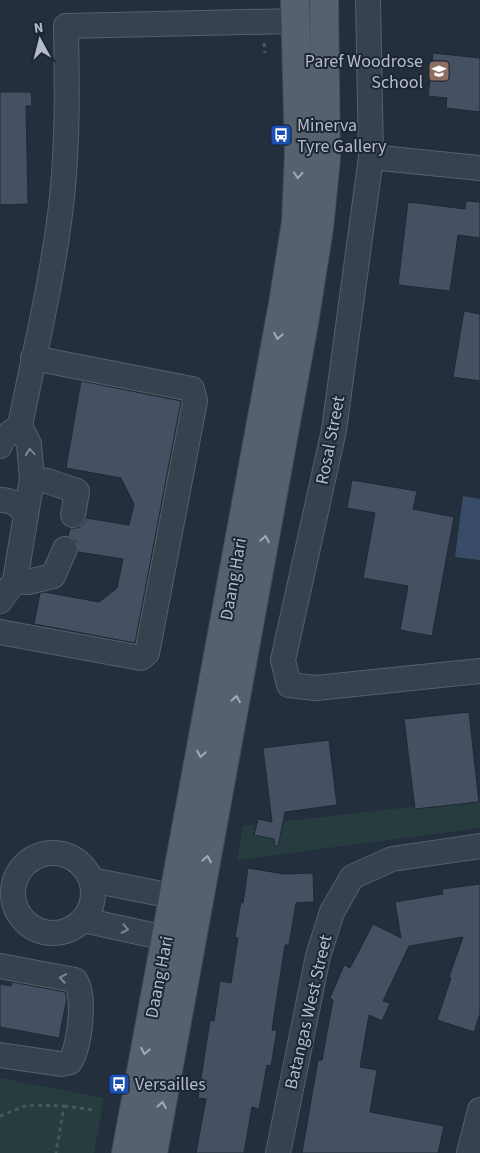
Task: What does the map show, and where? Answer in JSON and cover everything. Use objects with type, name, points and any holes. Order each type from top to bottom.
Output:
[{"type":"main road","name":"Daang Hari","points":[[126,1153],[179,941],[302,333],[319,228],[326,158],[324,0]]},
{"type":"main road","name":"Daang Hari","points":[[187,899],[296,222],[299,153],[296,11]]},
{"type":"main road","name":"Daang Hari","points":[[153,1153],[179,941]]},
{"type":"street","name":"Rosal Street","points":[[368,0],[371,157],[334,430],[283,660],[289,685],[316,688],[480,671]]},
{"type":"street","points":[[0,601],[15,581],[32,479],[29,444],[20,426],[54,254],[62,198],[66,145],[66,26],[296,11]]},
{"type":"street","points":[[371,157],[480,168]]},
{"type":"street","points":[[0,632],[141,658],[147,652],[195,401],[192,389],[33,358]]},
{"type":"street","points":[[0,446],[3,438],[20,426]]},
{"type":"street","points":[[32,479],[47,481],[77,491],[73,515]]},
{"type":"street","points":[[0,500],[7,500],[22,508],[24,525],[16,540],[0,543]]},
{"type":"street","points":[[15,581],[28,582],[53,576],[65,550]]},
{"type":"street","name":"Batangas West Street","points":[[278,1153],[318,956],[332,912],[352,876],[392,859],[480,846]]},
{"type":"street","points":[[50,853],[63,854],[75,860],[84,868],[91,880],[93,890],[89,911],[83,920],[72,929],[60,933],[47,933],[34,929],[24,921],[6,897],[12,889],[9,872],[37,856],[50,853]]},
{"type":"street","points":[[91,880],[187,899]]},
{"type":"street","points":[[83,920],[179,941]]},
{"type":"street","points":[[0,966],[76,980],[81,996],[74,1056],[70,1062],[61,1064],[0,1055]]},
{"type":"street","points":[[469,1153],[480,1110]]},
{"type":"path","points":[[0,1111],[2,1115],[28,1105],[64,1106],[94,1110]]},
{"type":"path","points":[[56,1153],[64,1106]]},
{"type":"green space","points":[[480,799],[480,828],[237,860],[243,826]]},
{"type":"green space","points":[[0,1078],[104,1098],[94,1153],[0,1153]]},
{"type":"water","points":[[463,496],[480,499],[480,560],[455,557]]},
{"type":"building","points":[[433,53],[480,58],[480,112],[446,108],[447,98],[428,96]]},
{"type":"building","points":[[0,92],[31,92],[32,106],[26,106],[28,204],[0,205]]},
{"type":"building","points":[[466,201],[480,202],[480,238],[458,235],[450,291],[398,285],[408,202],[465,209]]},
{"type":"building","points":[[464,311],[480,314],[480,381],[453,377]]},
{"type":"building","points":[[81,381],[181,401],[135,643],[34,624],[40,593],[44,592],[99,602],[117,588],[123,559],[78,552],[76,541],[68,536],[70,528],[78,528],[84,523],[86,518],[129,525],[134,504],[121,478],[66,468]]},
{"type":"building","points":[[352,480],[417,491],[413,509],[454,517],[432,636],[400,630],[408,586],[363,578],[375,513],[347,508]]},
{"type":"building","points":[[469,712],[479,802],[415,809],[404,719]]},
{"type":"building","points":[[329,740],[337,805],[285,812],[278,846],[275,846],[274,839],[254,835],[258,819],[272,822],[263,748]]},
{"type":"building","points":[[248,868],[284,874],[313,873],[314,902],[296,903],[289,945],[285,945],[278,990],[272,1030],[277,1030],[271,1066],[267,1065],[259,1109],[252,1107],[244,1153],[196,1153],[206,1099],[198,1098],[210,1020],[214,1021],[220,981],[231,983],[238,938],[235,937],[241,902],[243,903]]},
{"type":"building","points":[[480,884],[480,1014],[474,1032],[437,1020],[463,937],[409,946],[383,1001],[390,1003],[382,1021],[369,1015],[360,1067],[377,1070],[370,1112],[444,1126],[438,1153],[302,1153],[318,1060],[322,1060],[333,1000],[330,998],[344,965],[350,968],[373,924],[401,938],[395,902],[443,894],[442,889]]},
{"type":"building","points":[[12,982],[65,992],[67,998],[59,1038],[0,1027],[0,984],[11,986]]},
{"type":"place","name":"Paref Woodrose School","points":[[439,71]]},
{"type":"place","name":"Minerva Tyre Gallery","points":[[281,135]]},
{"type":"place","name":"Versailles","points":[[119,1084]]}]
